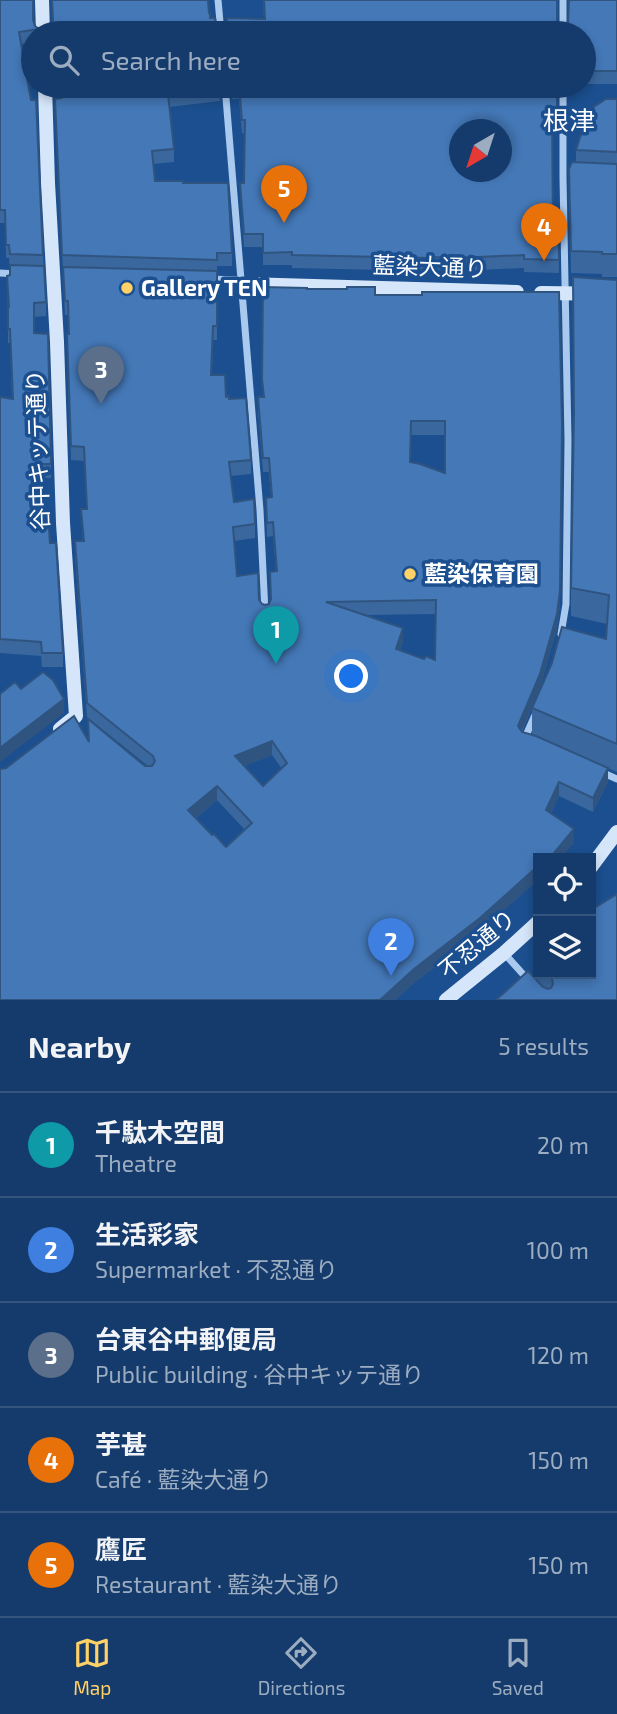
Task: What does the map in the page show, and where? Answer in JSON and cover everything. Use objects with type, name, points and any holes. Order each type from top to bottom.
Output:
[{"type":"street","points":[[42,0],[43,21]]},
{"type":"street","points":[[218,0],[220,21]]},
{"type":"street","points":[[563,0],[563,21]]},
{"type":"street","name":"谷中キッテ通り","points":[[43,741],[81,720],[62,523],[45,98]]},
{"type":"street","points":[[226,98],[260,510],[265,612]]},
{"type":"street","points":[[559,641],[566,604],[568,440],[563,98]]},
{"type":"street","points":[[563,178],[576,179]]},
{"type":"street","points":[[0,273],[27,274]]},
{"type":"street","points":[[201,278],[242,282]]},
{"type":"street","name":"藍染大通り","points":[[242,282],[617,294]]},
{"type":"street","points":[[531,742],[524,740],[541,702]]},
{"type":"street","points":[[594,769],[617,779]]},
{"type":"street","points":[[596,860],[617,832]]},
{"type":"street","name":"不忍通り","points":[[446,1000],[533,927]]},
{"type":"street","points":[[504,953],[538,990]]},
{"type":"building","points":[[0,0],[33,0],[33,21],[21,21],[19,32],[21,98],[36,100],[43,255],[10,254],[9,245],[6,245],[5,210],[0,210]]},
{"type":"building","points":[[52,0],[208,0],[210,18],[215,18],[216,21],[52,21]]},
{"type":"building","points":[[264,0],[557,0],[557,21],[227,21],[227,18],[265,19]]},
{"type":"building","points":[[569,0],[617,0],[617,71],[596,71],[596,21],[568,21]]},
{"type":"building","points":[[168,98],[174,149],[152,151],[155,181],[228,183],[232,253],[217,253],[217,260],[62,255],[55,99]]},
{"type":"building","points":[[240,98],[557,98],[557,113],[552,113],[553,228],[558,213],[559,260],[524,259],[524,255],[430,258],[263,253],[263,234],[244,234],[240,183],[244,183],[245,120],[242,120]]},
{"type":"building","points":[[606,99],[617,99],[617,152],[576,150],[589,110]]},
{"type":"building","points":[[572,162],[617,164],[617,254],[571,251],[569,169]]},
{"type":"building","points":[[10,265],[44,266],[46,302],[34,303],[34,333],[48,334],[51,464],[41,464],[50,543],[56,543],[63,653],[42,653],[41,642],[0,639],[0,397],[13,399],[8,329],[7,276],[10,275]]},
{"type":"building","points":[[63,267],[217,271],[217,326],[213,326],[211,375],[225,375],[226,397],[229,396],[229,399],[246,398],[251,460],[229,462],[234,502],[254,499],[255,524],[233,527],[237,576],[258,573],[259,600],[265,605],[269,604],[271,599],[270,572],[277,571],[273,522],[267,523],[266,498],[272,497],[269,458],[263,458],[258,397],[264,397],[263,287],[375,287],[375,295],[422,295],[422,292],[559,292],[562,426],[560,590],[557,614],[540,674],[518,726],[522,732],[608,768],[593,798],[559,782],[546,810],[574,829],[554,853],[533,853],[533,870],[380,1000],[0,1000],[0,769],[6,768],[74,716],[89,742],[88,719],[145,766],[152,766],[155,761],[153,756],[87,703],[75,541],[84,541],[81,509],[87,509],[84,447],[71,446],[68,301],[65,301]],"holes":[[[411,421],[445,421],[445,473],[410,462]],[[436,600],[435,660],[396,649],[403,628],[326,602]],[[272,741],[287,763],[263,786],[235,756]],[[217,786],[252,823],[226,847],[188,810]]]},
{"type":"building","points":[[573,277],[617,280],[617,744],[532,708],[552,663],[562,627],[606,639],[609,595],[571,588]]},
{"type":"building","points":[[43,672],[53,680],[64,699],[0,748],[0,694],[15,682],[21,689]]},
{"type":"building","points":[[617,894],[617,1000],[496,1000],[528,971],[533,979],[548,989],[553,984],[552,979],[596,979],[596,907]]},
{"type":"place","name":"鷹匠","points":[[284,223]]},
{"type":"place","name":"芋甚","points":[[544,261]]},
{"type":"place","name":"Gallery TEN","points":[[127,288]]},
{"type":"place","name":"台東谷中郵便局","points":[[101,404]]},
{"type":"place","name":"藍染保育園","points":[[410,574]]},
{"type":"place","name":"千駄木空間","points":[[276,664]]},
{"type":"place","name":"生活彩家","points":[[391,976]]},
{"type":"district","name":"根津","points":[[569,121]]}]
